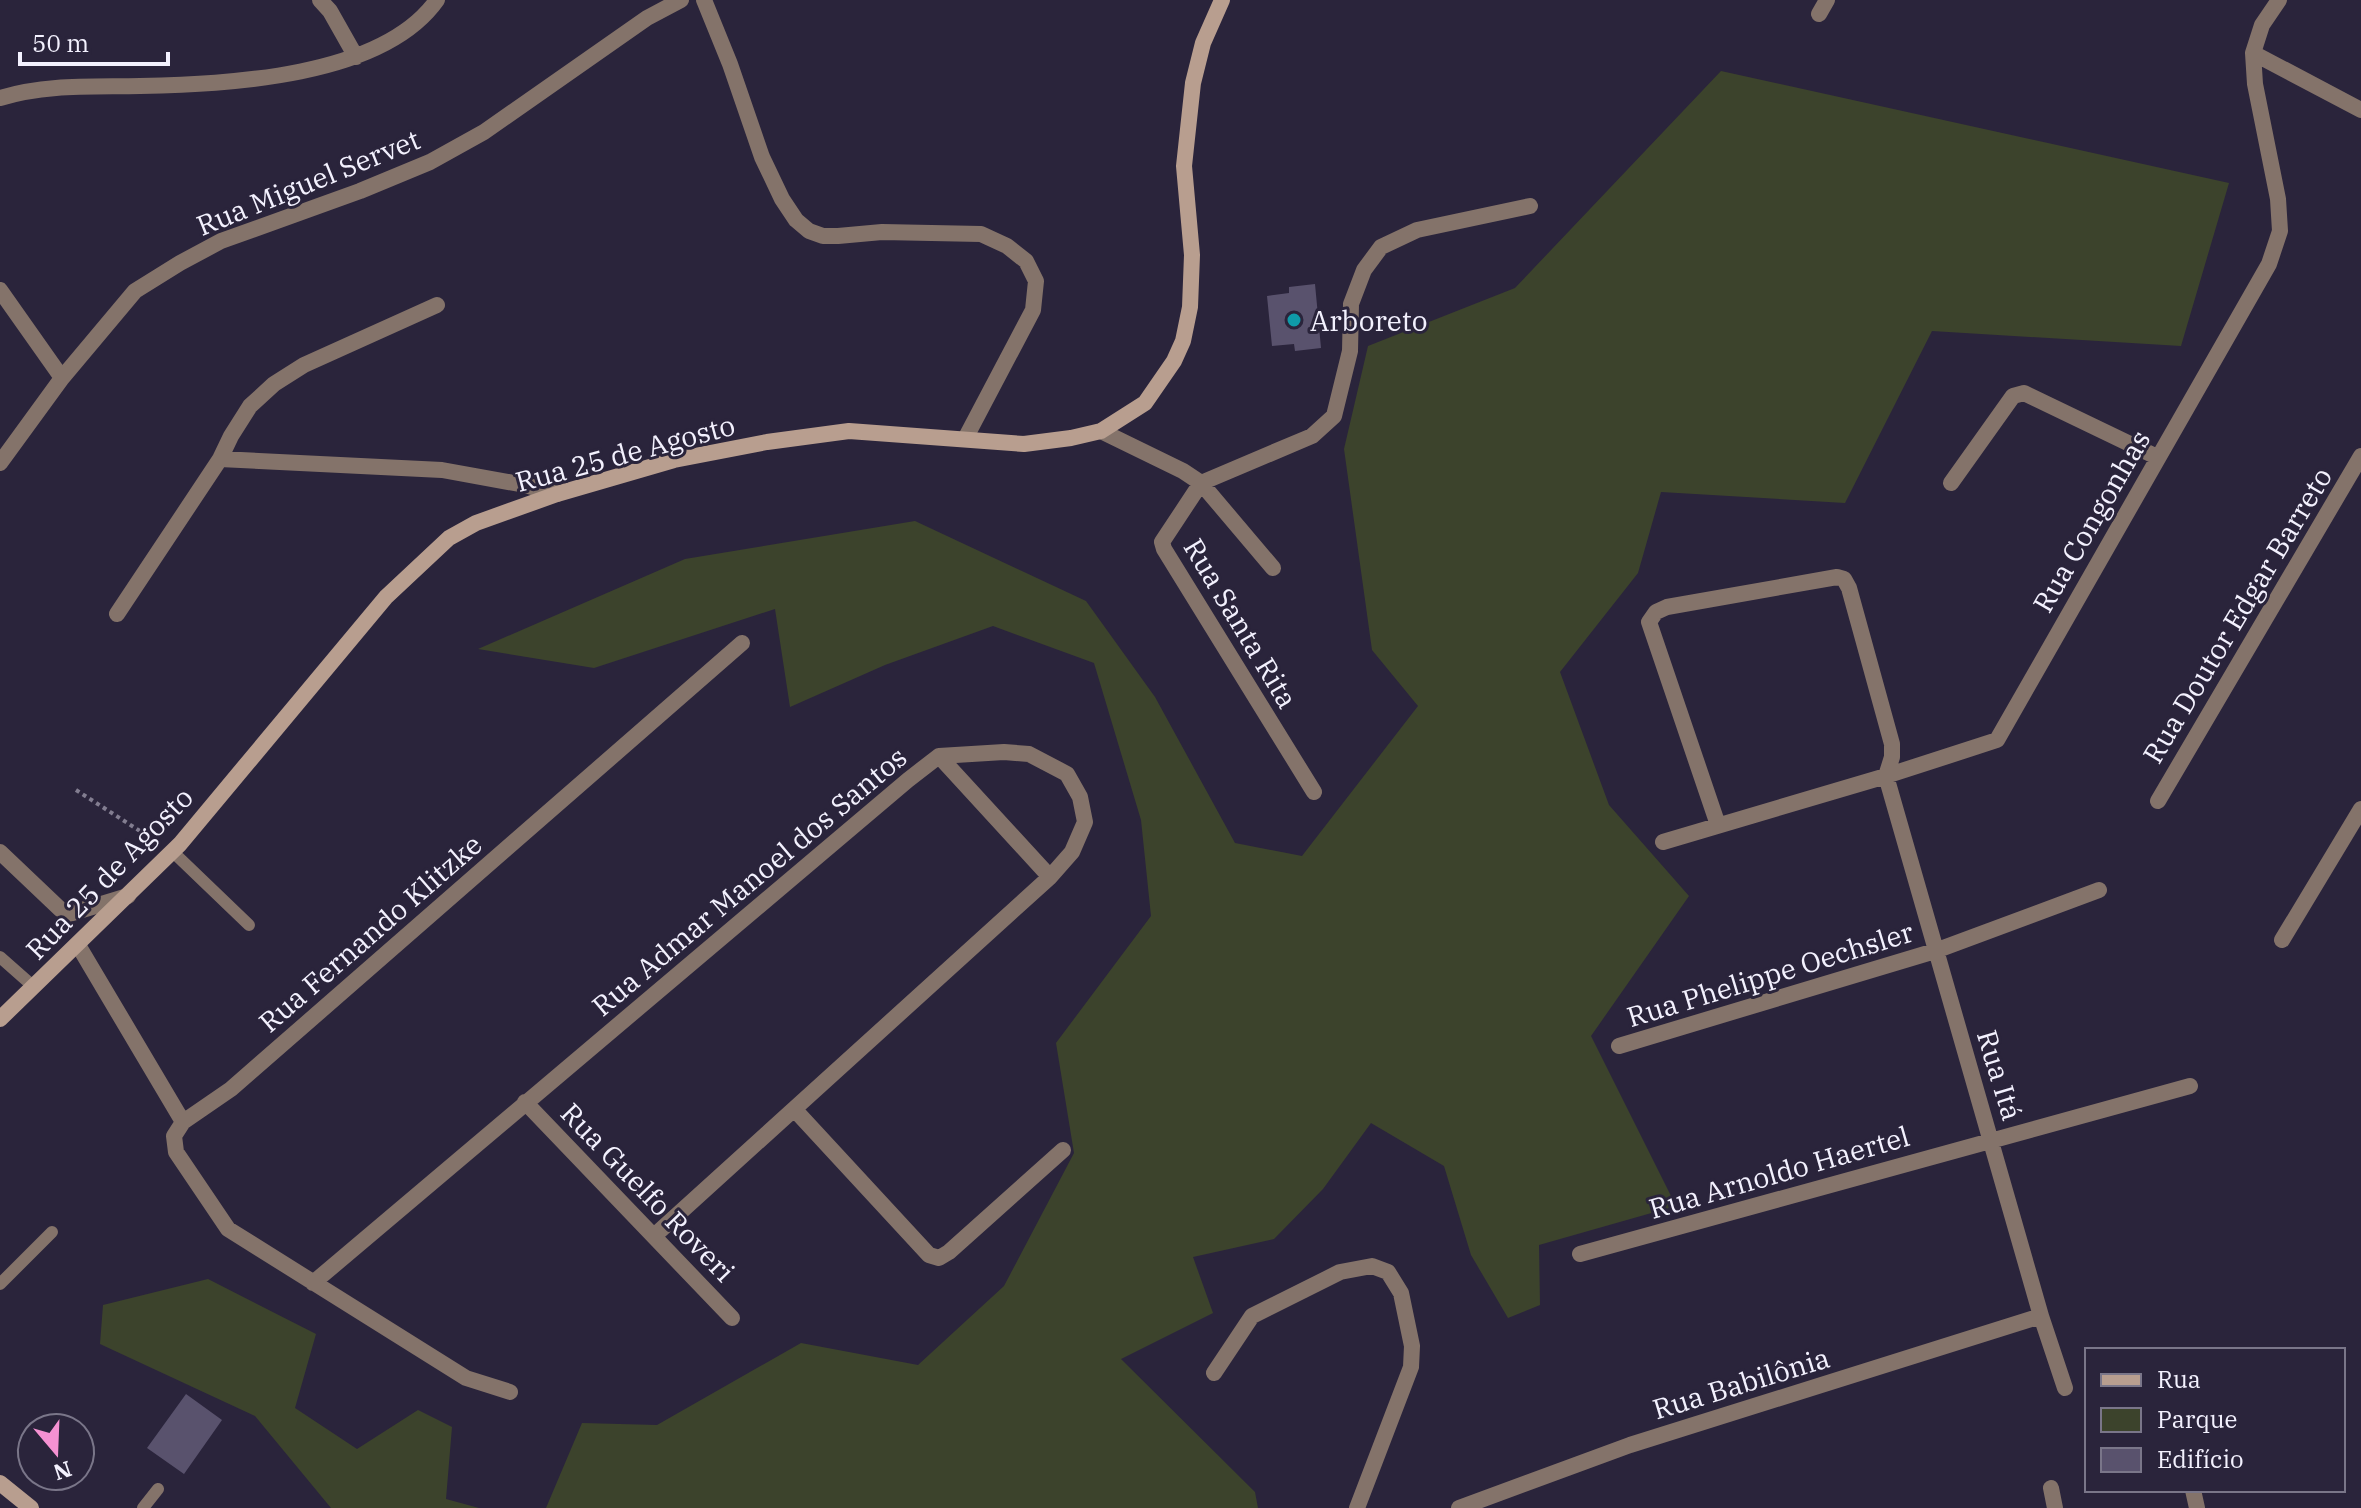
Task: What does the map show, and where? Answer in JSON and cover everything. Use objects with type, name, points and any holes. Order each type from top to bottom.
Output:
[{"type":"street","points":[[320,0],[330,11],[356,57]]},
{"type":"street","points":[[0,98],[26,90],[197,84],[289,73],[356,57],[405,32],[437,0]]},
{"type":"street","name":"Rua Miguel Servet","points":[[0,463],[62,378],[135,291],[221,241],[430,162],[484,132],[647,18],[681,0]]},
{"type":"street","points":[[704,0],[762,157],[782,199],[796,220],[809,231],[823,236],[882,232],[981,234],[1007,246],[1026,261],[1036,281],[1033,310],[965,439]]},
{"type":"street","name":"Rua 25 de Agosto","points":[[0,1019],[173,852],[386,597],[449,538],[476,523],[557,494],[674,460],[767,442],[849,431],[1024,444],[1101,431],[1145,403],[1174,361],[1183,341],[1190,307],[1192,255],[1184,166],[1192,97],[1203,43],[1222,0]]},
{"type":"street","name":"Rua Congonhas","points":[[1663,842],[1997,740],[2269,264],[2280,231],[2278,199],[2255,84],[2253,53],[2262,25],[2279,0]]},
{"type":"street","points":[[2253,53],[2361,110]]},
{"type":"street","points":[[1201,483],[1312,436],[1334,416],[1350,351],[1351,304],[1364,270],[1381,247],[1417,230],[1530,206]]},
{"type":"street","points":[[0,290],[62,378]]},
{"type":"street","points":[[117,614],[220,459],[250,406],[274,384],[304,365],[437,305]]},
{"type":"street","points":[[1951,483],[2013,396],[2024,393],[2157,457]]},
{"type":"street","points":[[1101,431],[1201,483],[1273,568]]},
{"type":"street","name":"Rua Doutor Edgar Barreto","points":[[2158,801],[2361,456]]},
{"type":"street","points":[[220,459],[442,470],[557,494]]},
{"type":"street","name":"Rua Santa Rita","points":[[1201,483],[1162,542],[1164,549],[1314,792]]},
{"type":"street","points":[[1718,825],[1649,622],[1656,612],[1667,607],[1837,577],[1844,579],[1892,744],[1886,776]]},
{"type":"street","name":"Rua Fernando Klitzke","points":[[183,1122],[231,1089],[742,643]]},
{"type":"street","name":"Rua Admar Manoel dos Santos","points":[[313,1283],[939,756],[1004,752],[1029,754],[1067,774],[1080,797],[1085,822],[1072,852],[1050,877],[654,1236]]},
{"type":"street","points":[[939,756],[1050,877]]},
{"type":"street","name":"Rua Itá","points":[[1886,776],[2041,1316],[2065,1388]]},
{"type":"street","points":[[2282,940],[2361,809]]},
{"type":"street","points":[[0,852],[69,914],[128,896]]},
{"type":"street","name":"Rua Phelippe Oechsler","points":[[1619,1046],[1935,951],[2099,890]]},
{"type":"street","points":[[78,945],[183,1122],[174,1136],[176,1152],[228,1229],[466,1378],[510,1392]]},
{"type":"street","name":"Rua Arnoldo Haertel","points":[[1580,1254],[2190,1086]]},
{"type":"street","name":"Rua Guelfo Roveri","points":[[525,1102],[732,1318]]},
{"type":"street","points":[[795,1110],[929,1255],[939,1258],[1063,1150]]},
{"type":"street","points":[[1214,1373],[1252,1316],[1340,1272],[1372,1266],[1388,1272],[1401,1293],[1412,1346],[1411,1367],[1357,1508]]},
{"type":"street","name":"Rua Babilônia","points":[[1459,1508],[1630,1445],[2041,1316]]},
{"type":"street","points":[[0,1483],[29,1507]]},
{"type":"street","points":[[2051,1488],[2055,1508]]},
{"type":"lane","points":[[173,852],[249,925]]},
{"type":"lane","points":[[0,957],[34,987]]},
{"type":"lane","points":[[0,1284],[52,1232]]},
{"type":"lane","points":[[143,1508],[158,1489]]},
{"type":"path","points":[[76,790],[173,852]]},
{"type":"green space","points":[[1721,71],[2229,183],[2181,346],[1932,331],[1845,503],[1661,492],[1638,573],[1560,672],[1609,805],[1689,896],[1591,1036],[1676,1206],[1539,1245],[1540,1305],[1508,1318],[1471,1255],[1444,1166],[1371,1123],[1323,1189],[1274,1239],[1193,1257],[1213,1313],[1121,1359],[1255,1492],[1258,1508],[546,1508],[582,1423],[657,1425],[801,1343],[918,1365],[1004,1286],[1074,1153],[1056,1043],[1151,916],[1141,820],[1094,663],[993,626],[885,665],[790,707],[775,609],[594,668],[478,649],[685,559],[915,521],[1086,601],[1155,697],[1235,843],[1302,856],[1418,706],[1372,650],[1344,449],[1368,346],[1515,288]]},
{"type":"green space","points":[[208,1279],[316,1334],[295,1408],[357,1449],[418,1410],[452,1427],[446,1499],[479,1508],[331,1508],[255,1416],[100,1344],[103,1305]]},
{"type":"building","name":"Arboreto","points":[[1315,284],[1321,348],[1295,351],[1294,344],[1272,346],[1267,296],[1289,293],[1289,287]]},
{"type":"building","points":[[186,1394],[222,1420],[184,1474],[147,1448]]},
{"type":"place","name":"Arboreto","points":[[1294,320]]}]
